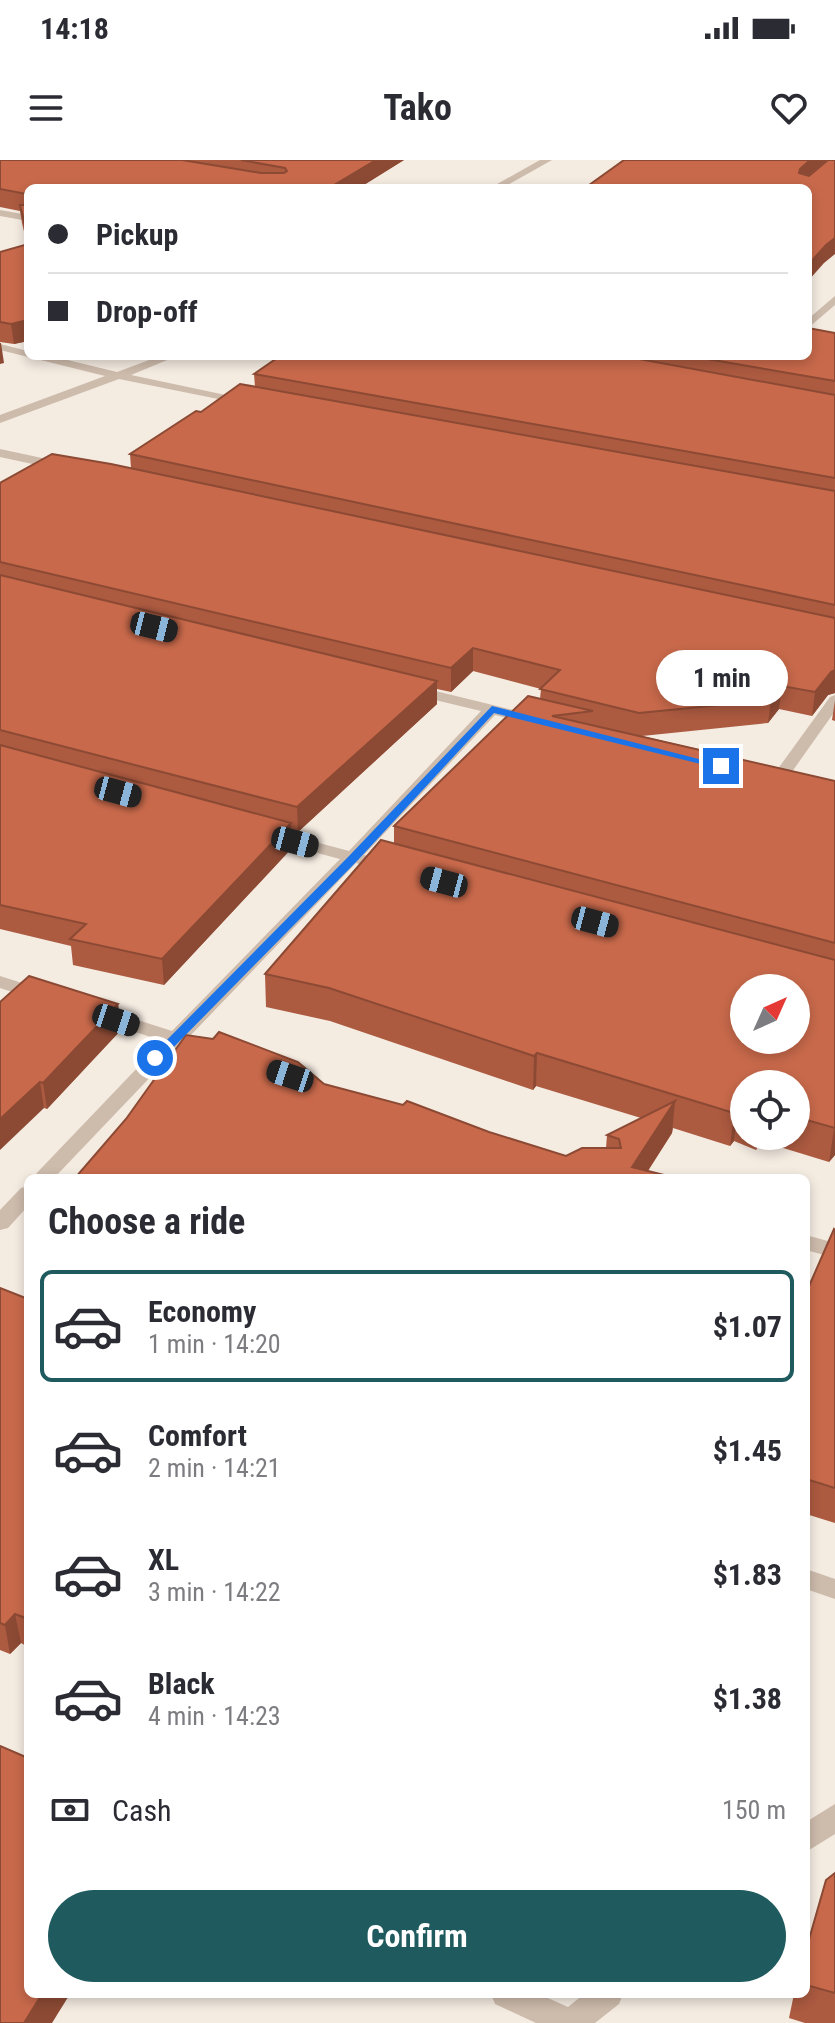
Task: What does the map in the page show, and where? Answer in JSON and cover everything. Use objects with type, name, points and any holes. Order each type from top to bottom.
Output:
[{"type":"street","points":[[526,160],[544,161]]},
{"type":"street","points":[[502,184],[544,161]]},
{"type":"street","points":[[0,213],[24,217]]},
{"type":"street","points":[[812,321],[835,299]]},
{"type":"street","points":[[0,347],[24,353]]},
{"type":"street","points":[[53,360],[269,405]]},
{"type":"street","points":[[0,419],[159,360]]},
{"type":"street","points":[[0,453],[77,470]]},
{"type":"street","points":[[399,687],[552,724]]},
{"type":"street","points":[[778,780],[835,700]]},
{"type":"street","points":[[46,1174],[174,1039],[354,858],[492,709]]},
{"type":"street","points":[[246,828],[414,874]]},
{"type":"street","points":[[0,982],[204,1048]]},
{"type":"street","points":[[0,1223],[24,1197]]},
{"type":"street","points":[[810,1243],[835,1251]]},
{"type":"street","points":[[810,1580],[835,1589]]},
{"type":"street","points":[[810,1836],[835,1817]]},
{"type":"street","points":[[515,1998],[570,2023],[603,1998]]},
{"type":"building","points":[[0,160],[182,160],[261,173],[284,173],[287,171],[285,168],[241,160],[376,160],[336,184],[24,184],[24,193],[0,189]]},
{"type":"building","points":[[624,160],[810,160],[799,173],[809,176],[828,160],[835,160],[835,238],[812,261],[812,184],[591,184]]},
{"type":"building","points":[[24,245],[24,321],[11,324],[0,322],[0,252]]},
{"type":"building","points":[[812,329],[835,333],[835,381],[713,360],[812,360]]},
{"type":"building","points":[[274,360],[645,360],[835,395],[835,478],[254,374]]},
{"type":"building","points":[[240,384],[835,491],[835,605],[130,454],[196,411],[201,412]]},
{"type":"building","points":[[52,454],[835,618],[835,670],[815,692],[782,686],[771,700],[639,713],[540,689],[560,670],[473,648],[451,668],[0,562],[0,483]]},
{"type":"building","points":[[0,575],[437,681],[297,807],[0,730]]},
{"type":"building","points":[[528,696],[593,711],[552,716],[835,781],[835,943],[394,826]]},
{"type":"building","points":[[0,745],[291,823],[162,959],[70,939],[86,924],[0,905]]},
{"type":"building","points":[[381,840],[835,960],[835,1128],[810,1121],[810,1070],[730,1070],[730,1112],[537,1053],[534,1056],[329,988],[265,974]]},
{"type":"building","points":[[29,976],[118,1004],[43,1083],[40,1082],[0,1119],[0,1002]]},
{"type":"building","points":[[219,1032],[298,1062],[324,1084],[403,1105],[407,1101],[489,1132],[566,1156],[582,1148],[621,1148],[619,1139],[607,1135],[675,1101],[632,1167],[660,1174],[78,1174],[126,1119],[186,1035],[213,1039]]},
{"type":"building","points":[[834,1229],[835,1488],[810,1480],[810,1284]]},
{"type":"building","points":[[0,1288],[24,1297],[24,1617],[15,1614],[5,1625],[0,1623]]},
{"type":"building","points":[[0,1746],[24,1756],[24,1998],[40,1998],[24,2023],[0,2023]]},
{"type":"building","points":[[835,1873],[835,1993],[810,1986],[810,1936],[826,1880]]},
{"type":"route","points":[[155,1058],[354,858],[492,709],[721,766]]}]
